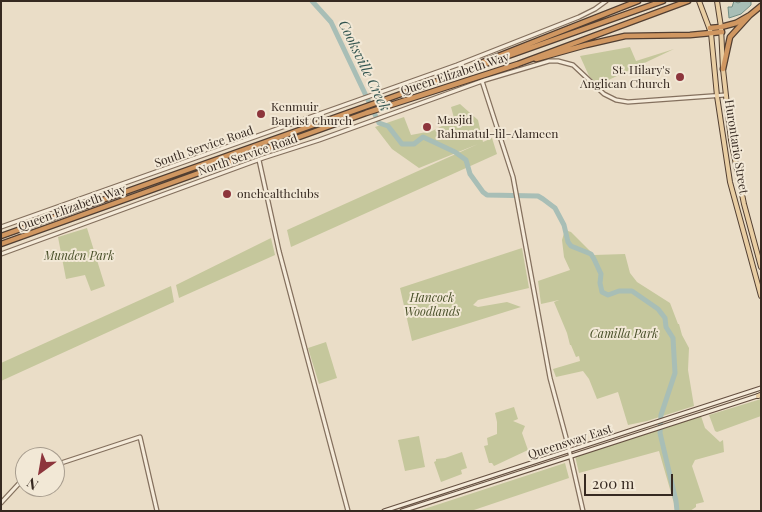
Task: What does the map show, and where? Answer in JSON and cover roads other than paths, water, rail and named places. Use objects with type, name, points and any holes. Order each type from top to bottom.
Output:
[{"type":"highway","points":[[468,70],[489,59],[638,1]]},
{"type":"highway","name":"Queen Elizabeth Way","points":[[1,236],[663,1]]},
{"type":"highway","name":"Queen Elizabeth Way","points":[[1,244],[366,113],[518,64],[688,1]]},
{"type":"highway","points":[[722,70],[733,32],[761,6]]},
{"type":"highway","points":[[518,64],[625,36],[722,29],[750,15]]},
{"type":"main road","name":"Hurontario Street","points":[[699,1],[710,31],[725,157],[734,200],[761,296]]},
{"type":"main road","name":"Hurontario Street","points":[[717,1],[722,29],[722,70],[733,155],[761,267]]},
{"type":"street","name":"South Service Road","points":[[1,227],[372,97],[474,59],[579,17],[606,1]]},
{"type":"street","name":"North Service Road","points":[[1,254],[259,160],[371,122],[482,81],[540,63],[558,61],[573,65],[604,94],[616,100],[628,102],[725,95]]},
{"type":"street","points":[[482,81],[508,156],[516,190],[550,378],[570,451],[583,511]]},
{"type":"street","points":[[259,160],[279,251],[348,511]]},
{"type":"street","name":"Queensway East","points":[[384,511],[761,388]]},
{"type":"street","name":"Queensway East","points":[[402,511],[760,395]]},
{"type":"street","points":[[65,462],[140,437],[157,511]]},
{"type":"street","points":[[1,503],[15,488]]},
{"type":"water","points":[[734,1],[738,3],[751,1],[751,5],[741,14],[729,18],[728,7],[732,7]]},
{"type":"waterway","name":"Cooksville Creek","points":[[312,1],[331,22],[379,123],[388,126],[402,144],[414,144],[423,137],[455,152],[466,160],[470,174],[487,195],[538,196],[543,199],[555,208],[564,225],[568,242],[571,246],[591,254],[601,274],[602,292],[608,295],[619,291],[632,291],[658,309],[665,318],[666,327],[673,338],[675,373],[661,415],[660,433],[677,511]]},
{"type":"place","name":"St. Hilary's Anglican Church","points":[[680,77]]},
{"type":"place","name":"Kenmuir Baptist Church","points":[[261,114]]},
{"type":"place","name":"Masjid Rahmatul-lil-Alameen","points":[[427,127]]},
{"type":"place","name":"onehealthclubs","points":[[227,194]]},
{"type":"park label","name":"Munden Park","points":[[79,256]]},
{"type":"park label","name":"Hancock Woodlands","points":[[432,305]]},
{"type":"park label","name":"Camilla Park","points":[[624,334]]}]
